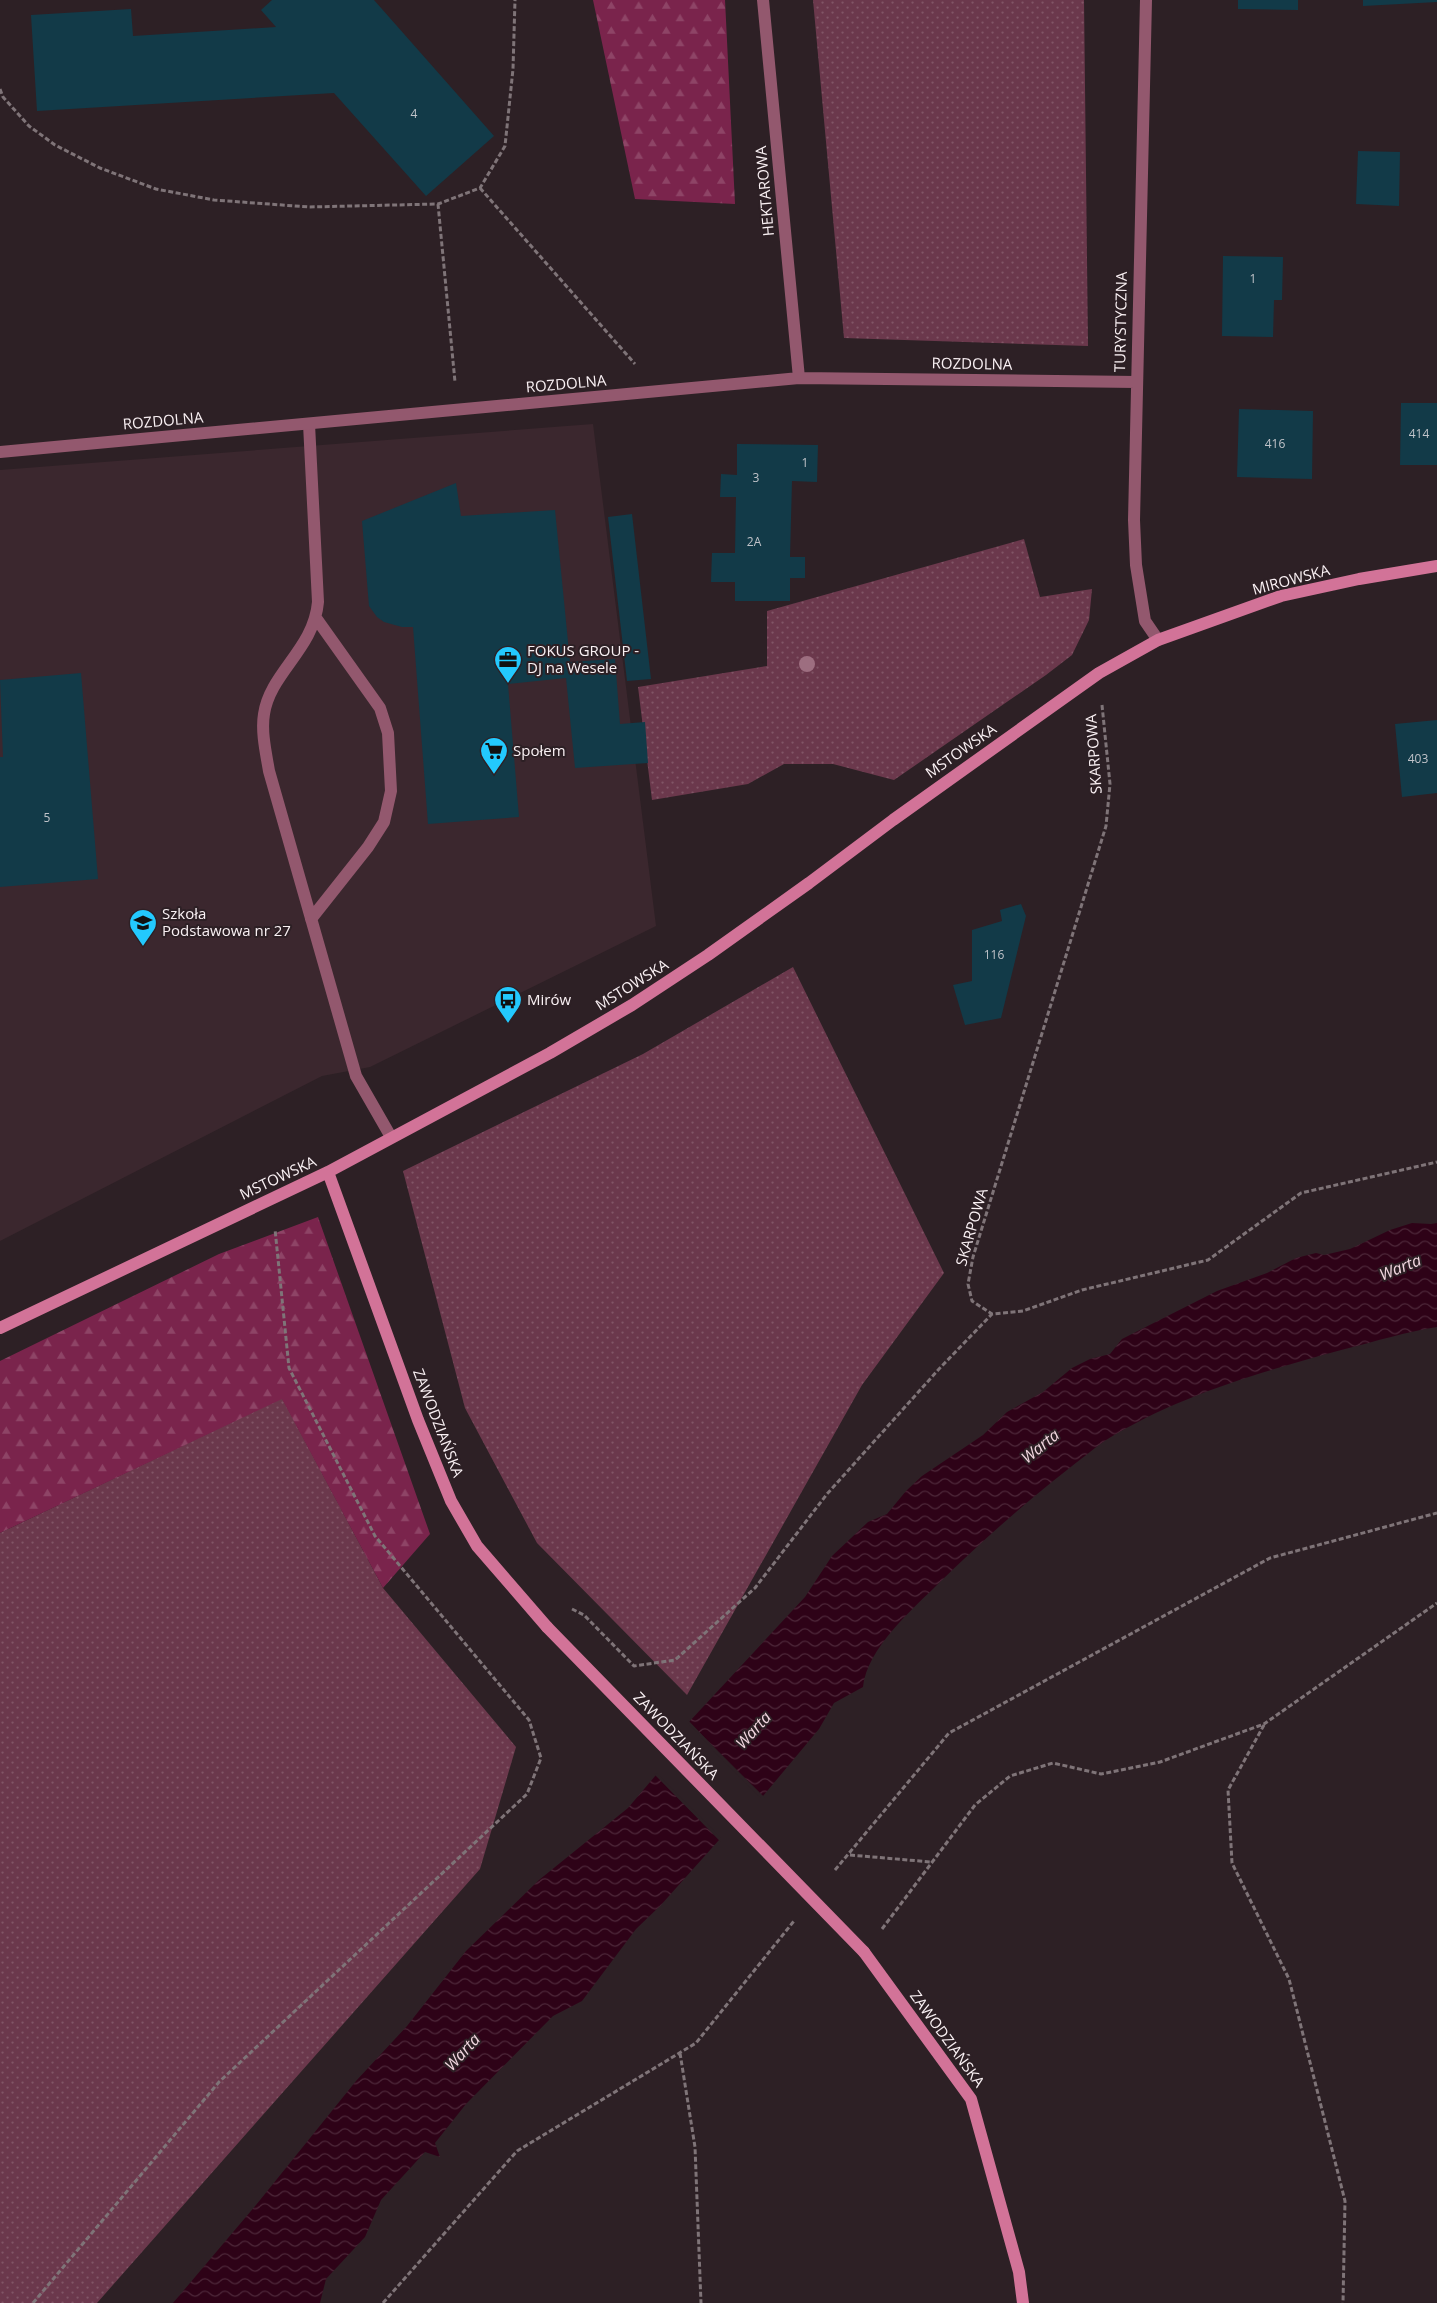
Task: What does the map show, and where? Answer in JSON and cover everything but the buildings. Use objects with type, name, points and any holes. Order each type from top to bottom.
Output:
[{"type":"street","name":"HEKTAROWA","points":[[763,0],[799,378]]},
{"type":"street","name":"TURYSTYCZNA","points":[[1146,0],[1134,520],[1136,565],[1145,621],[1158,640]]},
{"type":"street","name":"ROZDOLNA","points":[[0,452],[799,378],[1136,382]]},
{"type":"street","points":[[309,424],[318,602],[316,618],[299,651],[269,694],[264,714],[264,743],[269,771],[356,1076],[390,1138]]},
{"type":"street","name":"MIROWSKA","points":[[1158,640],[1281,596],[1437,566]]},
{"type":"street","points":[[311,919],[368,847],[384,822],[391,791],[388,733],[380,708],[316,618]]},
{"type":"street","name":"MSTOWSKA","points":[[0,1328],[328,1172],[550,1052],[632,1005],[708,955],[1099,673],[1158,640]]},
{"type":"street","name":"ZAWODZIAŃSKA","points":[[328,1172],[418,1420],[451,1501],[477,1546],[547,1628],[864,1952],[971,2099],[1019,2272],[1023,2303]]},
{"type":"path","points":[[0,88],[3,97],[29,126],[54,145],[100,168],[156,189],[214,200],[309,207],[438,204],[480,188],[505,146],[513,69],[515,0]]},
{"type":"path","points":[[480,188],[623,351]]},
{"type":"path","points":[[438,204],[456,383]]},
{"type":"path","name":"SKARPOWA","points":[[992,1314],[972,1302],[968,1284],[973,1257],[1106,826],[1110,784],[1099,673]]},
{"type":"path","points":[[567,1607],[584,1615],[634,1666],[675,1660],[754,1588],[827,1494],[939,1369],[992,1314],[1023,1312],[1082,1290],[1208,1260],[1301,1193],[1437,1162]]},
{"type":"path","points":[[33,2303],[219,2082],[527,1794],[541,1758],[529,1720],[375,1536],[289,1368],[271,1199]]},
{"type":"path","points":[[835,1870],[850,1855],[949,1733],[1270,1558],[1437,1513]]},
{"type":"path","points":[[864,1952],[975,1805],[1010,1776],[1053,1763],[1101,1774],[1160,1762],[1264,1724],[1437,1603]]},
{"type":"path","points":[[1264,1724],[1228,1790],[1232,1863],[1289,1980],[1294,1999],[1345,2202],[1343,2303]]},
{"type":"path","points":[[850,1855],[932,1862]]},
{"type":"path","points":[[383,2303],[517,2151],[696,2043],[796,1918]]},
{"type":"path","points":[[680,2053],[695,2147],[701,2303]]},
{"type":"shaded area","points":[[813,0],[1084,0],[1088,346],[844,338]]},
{"type":"shaded area","points":[[593,424],[656,926],[370,1067],[322,1076],[0,1241],[0,470]]},
{"type":"shaded area","points":[[1024,539],[1040,597],[1092,589],[1089,620],[1072,655],[1046,675],[894,780],[833,764],[784,764],[748,784],[652,800],[638,687],[767,666],[767,611]]},
{"type":"shaded area","points":[[793,967],[944,1273],[862,1385],[687,1695],[537,1543],[465,1408],[403,1171],[643,1054]]},
{"type":"shaded area","points":[[282,1398],[383,1588],[516,1747],[480,1869],[97,2303],[0,2303],[0,1533]]},
{"type":"green space","points":[[593,0],[725,0],[735,204],[635,199]]},
{"type":"green space","points":[[318,1217],[430,1534],[383,1588],[282,1399],[0,1533],[0,1361],[219,1254]]},
{"type":"water","name":"Warta","points":[[1412,1223],[1437,1223],[1437,1327],[1345,1349],[1222,1386],[1162,1410],[1106,1440],[1050,1483],[1002,1525],[955,1567],[905,1617],[882,1644],[873,1658],[866,1672],[863,1687],[834,1703],[819,1729],[763,1796],[689,1722],[805,1597],[832,1556],[868,1522],[887,1514],[906,1491],[922,1476],[983,1435],[1007,1412],[1043,1392],[1072,1368],[1090,1359],[1110,1354],[1122,1339],[1217,1291],[1267,1273],[1296,1258],[1316,1253],[1324,1255],[1350,1249],[1390,1230]]},
{"type":"water","name":"Warta","points":[[656,1775],[719,1840],[660,1906],[636,1929],[582,2001],[553,2016],[466,2104],[435,2143],[440,2157],[425,2152],[381,2200],[365,2237],[326,2279],[320,2303],[173,2303],[256,2205],[356,2081],[407,2026],[466,1951],[539,1880],[628,1808]]},
{"type":"pier","points":[[688,1720],[765,1798],[761,1798],[724,1762],[688,1723]]},
{"type":"pier","points":[[657,1773],[721,1838],[721,1842],[654,1774]]},
{"type":"place","name":"FOKUS GROUP - DJ na Wesele","points":[[508,684]]},
{"type":"place","name":"Społem","points":[[494,775]]},
{"type":"place","name":"Szkoła Podstawowa nr 27","points":[[143,947]]},
{"type":"place","name":"Mirów","points":[[508,1024]]}]
